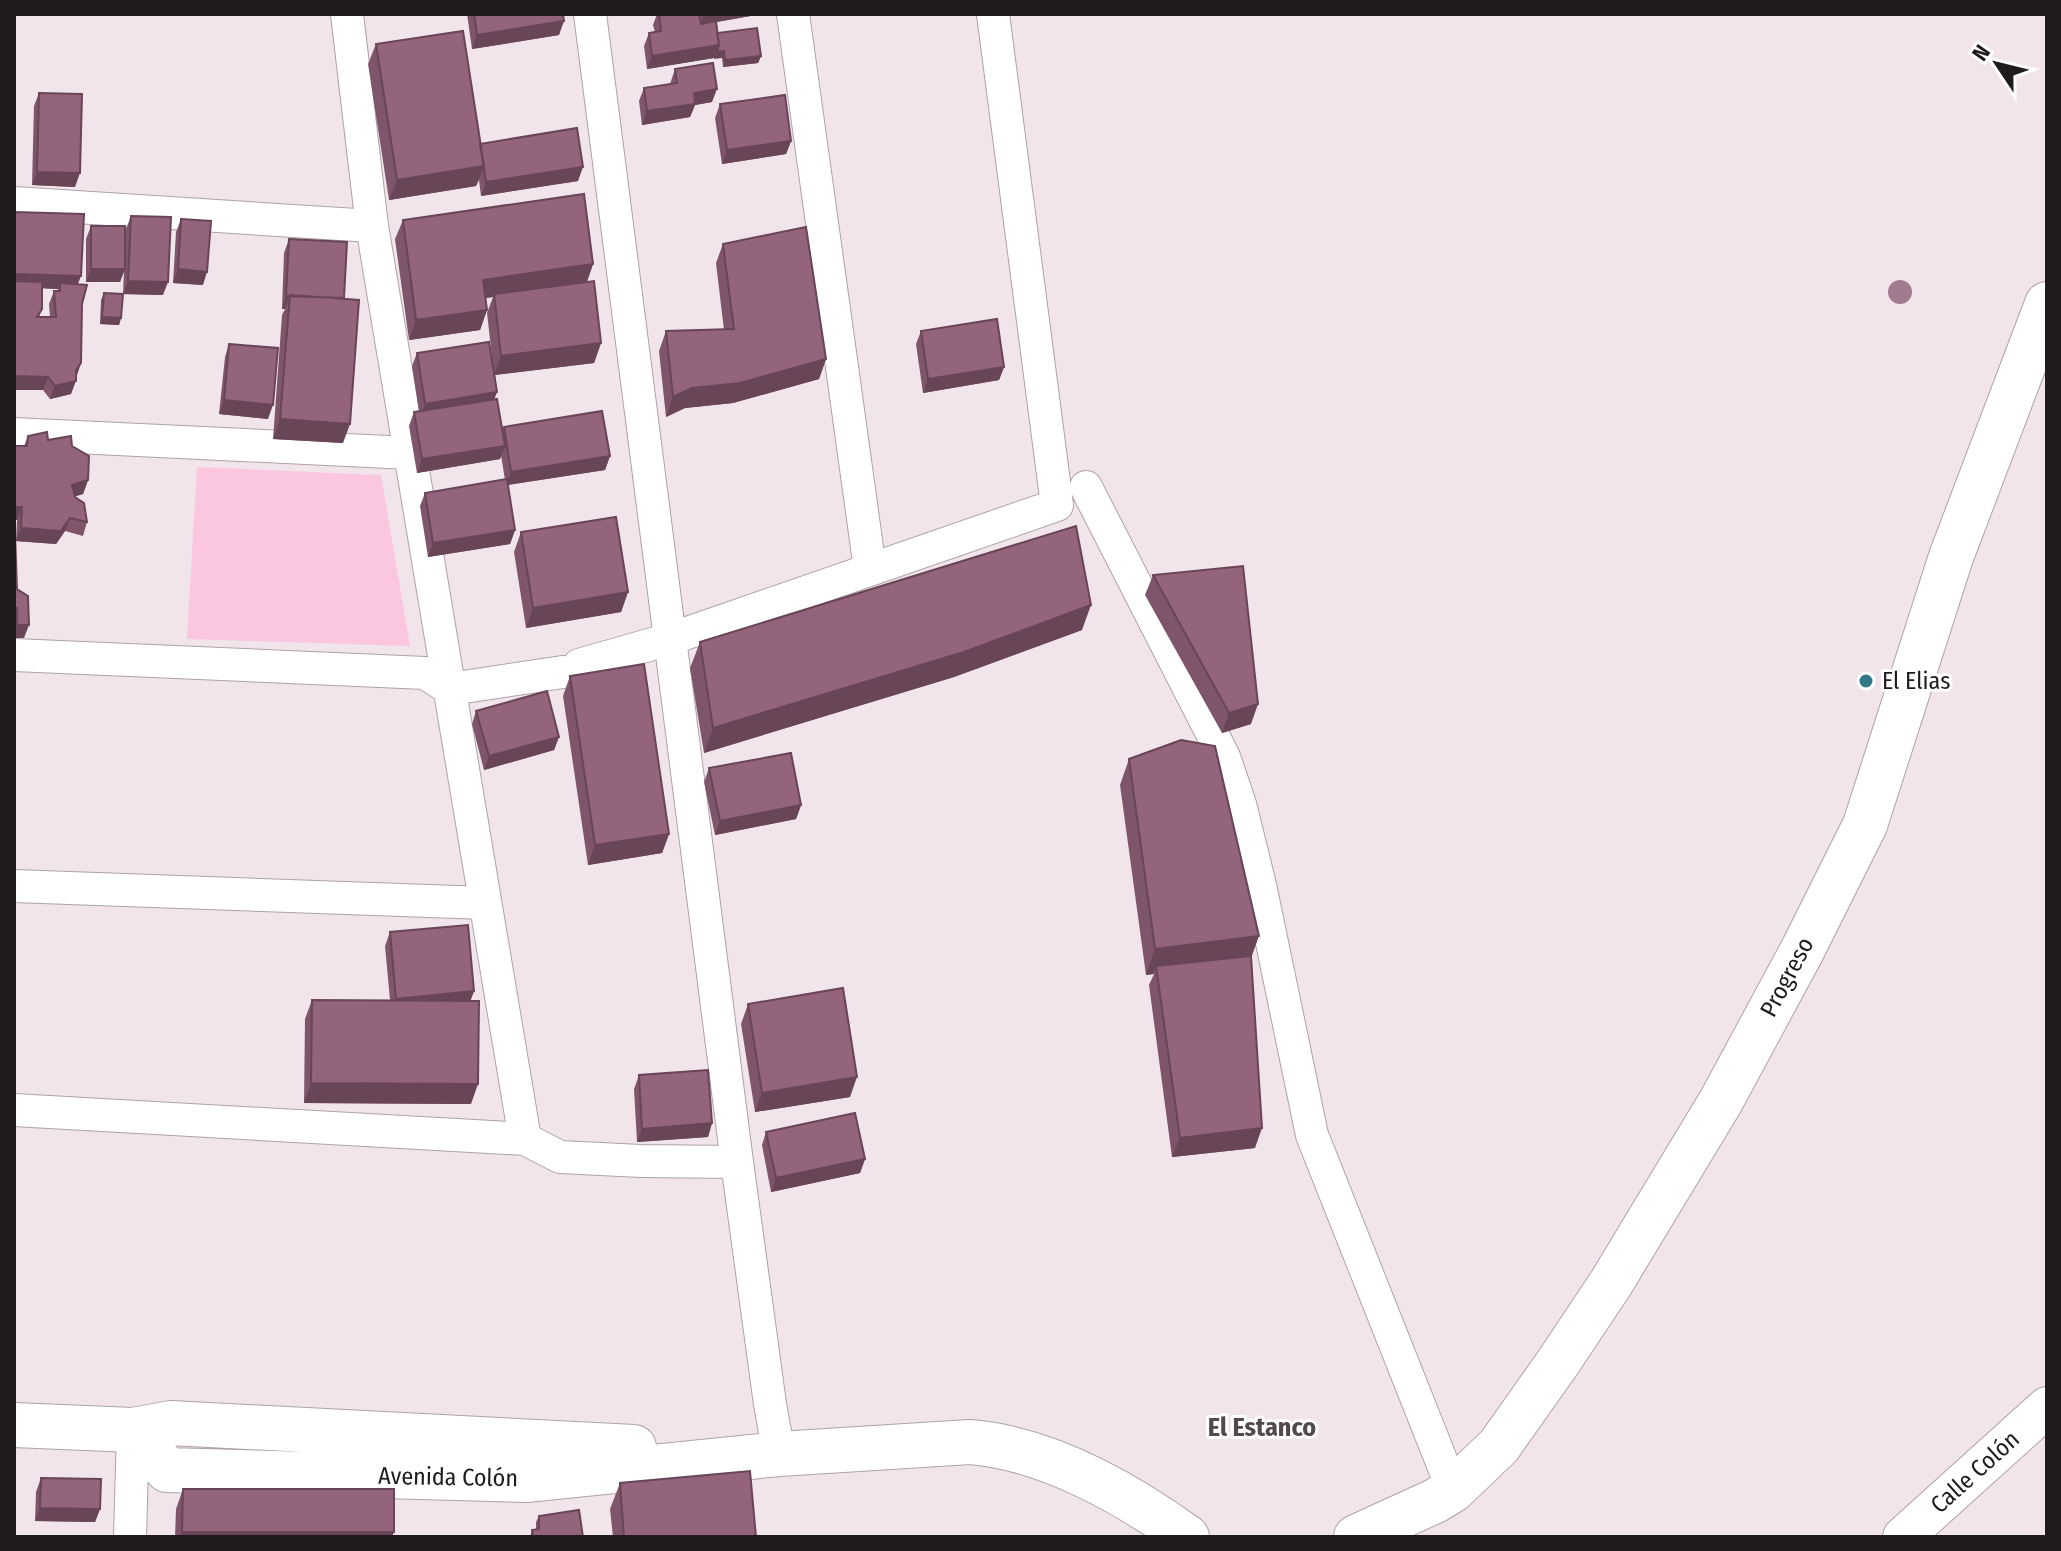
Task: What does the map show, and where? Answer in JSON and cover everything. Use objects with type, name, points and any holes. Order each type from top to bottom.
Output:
[{"type":"main road","name":"Progreso","points":[[1356,1537],[1453,1490],[1499,1446],[1611,1283],[1721,1101],[1865,825],[1951,557],[2047,304]]},
{"type":"main road","points":[[14,1425],[133,1430]]},
{"type":"main road","name":"Avenida Colón","points":[[133,1430],[167,1470],[526,1480],[779,1454],[970,1442],[998,1445],[1085,1477],[1138,1505],[1187,1537]]},
{"type":"street","points":[[347,14],[372,226],[525,1139]]},
{"type":"street","points":[[590,14],[737,1162],[779,1454]]},
{"type":"street","points":[[793,14],[870,569]]},
{"type":"street","points":[[14,655],[425,673],[450,689],[571,668],[670,639],[1057,505],[993,14]]},
{"type":"street","points":[[14,203],[372,226]]},
{"type":"street","points":[[14,434],[409,453]]},
{"type":"street","points":[[1086,487],[1224,757],[1240,804],[1260,885],[1312,1135],[1453,1490]]},
{"type":"street","points":[[14,886],[485,903]]},
{"type":"street","points":[[14,1110],[525,1139],[560,1157],[737,1162]]},
{"type":"street","name":"Calle Colón","points":[[1903,1537],[2047,1407]]},
{"type":"street","points":[[130,1537],[133,1430]]},
{"type":"shaded area","points":[[197,467],[381,475],[410,646],[187,639]]},
{"type":"building","points":[[474,14],[563,14],[564,21],[477,35]]},
{"type":"building","points":[[659,14],[699,14],[701,24],[716,21],[719,45],[652,56],[649,33],[661,31]]},
{"type":"building","points":[[757,28],[761,56],[725,60],[724,51],[717,52],[717,33]]},
{"type":"building","points":[[463,31],[484,166],[397,180],[376,44]]},
{"type":"building","points":[[713,63],[717,89],[694,93],[695,104],[647,111],[644,88],[677,83],[675,69]]},
{"type":"building","points":[[39,93],[82,94],[80,173],[37,172]]},
{"type":"building","points":[[785,95],[791,141],[727,150],[720,104]]},
{"type":"building","points":[[577,128],[583,167],[486,182],[480,144]]},
{"type":"building","points":[[584,194],[593,264],[483,280],[487,310],[416,320],[403,220]]},
{"type":"building","points":[[14,212],[84,214],[81,276],[14,274]]},
{"type":"building","points":[[131,216],[171,217],[168,282],[128,281]]},
{"type":"building","points":[[181,219],[211,221],[207,272],[178,269]]},
{"type":"building","points":[[91,226],[125,226],[125,269],[91,269]]},
{"type":"building","points":[[806,227],[826,359],[740,383],[692,388],[673,397],[666,331],[734,329],[723,244]]},
{"type":"building","points":[[289,239],[347,242],[344,298],[286,296]]},
{"type":"building","points":[[14,281],[42,282],[42,309],[37,317],[56,317],[54,291],[60,291],[60,283],[87,285],[82,304],[81,363],[76,370],[76,381],[55,386],[48,377],[14,376]]},
{"type":"building","points":[[594,281],[601,343],[501,356],[494,294]]},
{"type":"building","points":[[104,293],[123,294],[121,318],[102,317]]},
{"type":"building","points":[[290,295],[359,300],[350,424],[280,419]]},
{"type":"building","points":[[997,319],[1004,367],[928,379],[921,331]]},
{"type":"building","points":[[489,342],[497,392],[425,404],[417,353]]},
{"type":"building","points":[[229,344],[278,348],[273,405],[224,400]]},
{"type":"building","points":[[497,399],[505,446],[422,459],[414,412]]},
{"type":"building","points":[[602,411],[610,456],[511,472],[504,427]]},
{"type":"building","points":[[47,432],[48,440],[71,436],[72,446],[89,456],[88,480],[72,485],[75,497],[84,503],[87,522],[70,518],[61,531],[21,528],[22,507],[14,507],[14,446],[27,446],[28,436]]},
{"type":"building","points":[[507,479],[515,530],[433,543],[425,493]]},
{"type":"building","points":[[616,517],[628,592],[533,608],[521,532]]},
{"type":"building","points":[[1076,526],[1091,605],[964,652],[713,728],[700,642]]},
{"type":"building","points":[[14,532],[17,589],[28,596],[29,625],[17,625],[17,608],[14,608]]},
{"type":"building","points":[[1243,566],[1258,704],[1229,713],[1153,575]]},
{"type":"building","points":[[644,664],[669,834],[595,845],[570,676]]},
{"type":"building","points":[[547,691],[559,737],[489,756],[476,711]]},
{"type":"building","points":[[1181,740],[1215,746],[1259,936],[1155,949],[1129,759]]},
{"type":"building","points":[[791,753],[801,805],[720,821],[709,768]]},
{"type":"building","points":[[468,925],[474,991],[396,999],[390,932]]},
{"type":"building","points":[[1251,956],[1262,1128],[1180,1138],[1156,966]]},
{"type":"building","points":[[843,988],[857,1077],[762,1093],[748,1004]]},
{"type":"building","points":[[312,1000],[479,1001],[478,1084],[311,1083]]},
{"type":"building","points":[[708,1070],[712,1123],[642,1129],[639,1075]]},
{"type":"building","points":[[855,1113],[865,1159],[776,1178],[766,1132]]},
{"type":"building","points":[[750,1471],[756,1537],[624,1537],[620,1483]]},
{"type":"building","points":[[41,1478],[101,1479],[100,1509],[40,1508]]},
{"type":"building","points":[[183,1489],[394,1489],[394,1532],[182,1532]]},
{"type":"building","points":[[579,1510],[583,1537],[533,1537],[532,1530],[539,1529],[539,1516]]},
{"type":"place","name":"El Elias","points":[[1866,681]]},
{"type":"district","name":"El Estanco","points":[[1262,1427]]}]
